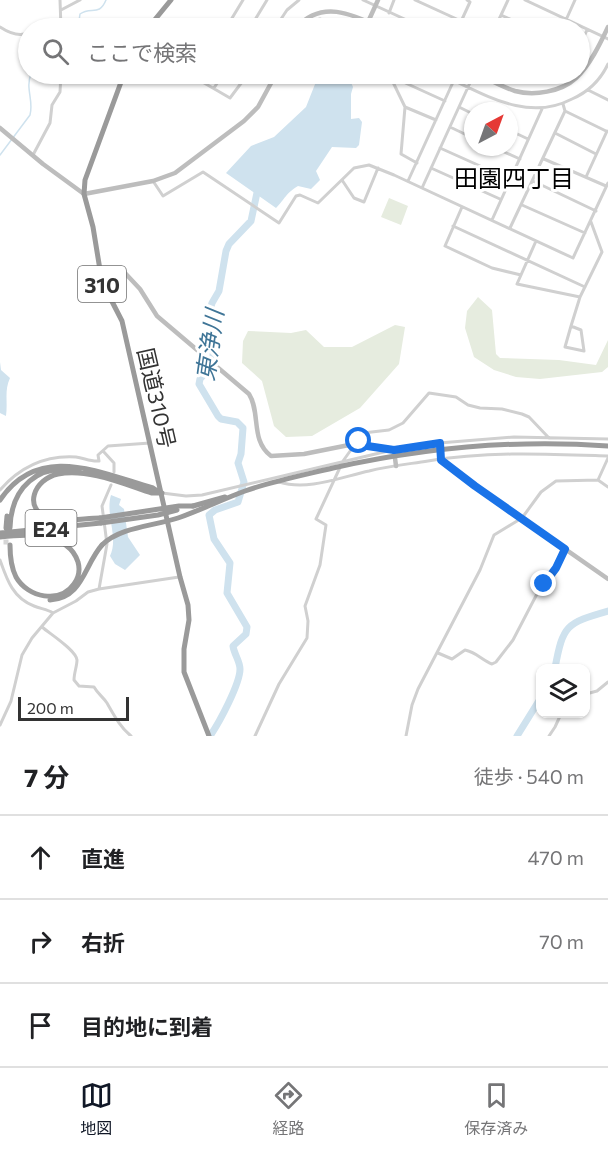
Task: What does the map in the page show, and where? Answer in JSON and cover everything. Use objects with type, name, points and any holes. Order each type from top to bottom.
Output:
[{"type":"highway","points":[[156,18],[171,0]]},
{"type":"highway","name":"国道310号","points":[[120,84],[85,180],[84,194],[93,227],[99,272],[104,289],[122,321],[188,605],[189,620],[184,649],[184,672],[208,734]]},
{"type":"highway","points":[[95,476],[59,473],[37,486],[34,501],[41,514],[53,519],[101,520],[179,506],[193,506],[323,471],[425,451],[516,444],[608,446]]},
{"type":"highway","points":[[0,500],[16,481],[33,471],[45,467],[71,465],[153,488],[162,493]]},
{"type":"highway","points":[[45,467],[17,490],[8,509],[8,528],[15,500],[21,490],[36,476],[58,469],[72,469],[152,493],[162,493]]},
{"type":"highway","points":[[0,535],[43,536],[60,543],[74,554],[78,560],[77,580],[69,590],[62,594],[46,597],[27,589],[16,576],[8,545],[10,568],[18,585],[32,596],[47,600],[57,599],[75,590],[84,578],[93,556],[112,538],[171,520],[244,492]]},
{"type":"highway","name":"E24","points":[[0,535],[101,520]]},
{"type":"street","points":[[60,0],[61,18]]},
{"type":"street","points":[[61,10],[80,0]]},
{"type":"street","points":[[231,18],[243,0]]},
{"type":"street","points":[[256,18],[267,0]]},
{"type":"street","points":[[282,18],[299,0]]},
{"type":"street","points":[[363,0],[400,18]]},
{"type":"street","points":[[370,18],[378,0]]},
{"type":"street","points":[[388,13],[394,0]]},
{"type":"street","points":[[415,0],[454,18]]},
{"type":"street","points":[[462,18],[470,2],[467,0]]},
{"type":"street","points":[[500,18],[508,0]]},
{"type":"street","points":[[525,0],[562,18]]},
{"type":"street","points":[[567,18],[575,0]]},
{"type":"street","points":[[307,18],[313,13],[327,9],[342,11],[359,18]]},
{"type":"street","points":[[501,15],[508,18]]},
{"type":"street","points":[[0,27],[18,34]]},
{"type":"street","points":[[590,61],[606,38],[608,27]]},
{"type":"street","points":[[590,31],[606,38]]},
{"type":"street","points":[[463,84],[511,106],[542,109],[563,104],[588,90],[607,71],[608,64]]},
{"type":"street","points":[[33,155],[50,123],[52,105],[60,92],[60,84]]},
{"type":"street","points":[[206,84],[230,98],[240,84]]},
{"type":"street","points":[[214,88],[217,84]]},
{"type":"street","points":[[0,128],[84,194],[153,181],[175,173],[238,126],[258,107],[271,84]]},
{"type":"street","points":[[395,84],[405,107],[401,154],[417,163]]},
{"type":"street","points":[[410,84],[445,101]]},
{"type":"street","points":[[408,181],[452,84]]},
{"type":"street","points":[[499,84],[514,90],[539,93],[564,84]]},
{"type":"street","points":[[422,188],[468,86]]},
{"type":"street","points":[[588,90],[608,100]]},
{"type":"street","points":[[510,228],[565,111],[563,104]]},
{"type":"street","points":[[405,107],[436,120]]},
{"type":"street","points":[[459,107],[464,110]]},
{"type":"street","points":[[492,220],[542,109]]},
{"type":"street","points":[[565,111],[607,131],[586,177]]},
{"type":"street","points":[[450,128],[464,134]]},
{"type":"street","points":[[555,133],[596,154]]},
{"type":"street","points":[[518,134],[528,139]]},
{"type":"street","points":[[440,148],[510,180]]},
{"type":"street","points":[[513,156],[520,159]]},
{"type":"street","points":[[153,181],[163,196],[203,172],[279,223],[296,196],[300,195],[318,203],[354,168],[369,165],[573,258],[607,185],[543,159]]},
{"type":"street","points":[[342,180],[354,198],[364,202],[378,168]]},
{"type":"street","points":[[431,168],[500,198]]},
{"type":"street","points":[[533,181],[596,211]]},
{"type":"street","points":[[522,205],[585,233]]},
{"type":"street","points":[[463,207],[445,246],[492,268],[520,275]]},
{"type":"street","points":[[571,326],[581,330],[584,351],[565,347],[571,326],[580,297],[602,252],[591,222]]},
{"type":"street","points":[[453,226],[585,287]]},
{"type":"street","points":[[536,241],[517,284],[580,297]]},
{"type":"street","points":[[99,272],[117,270],[125,273],[140,289],[157,316],[249,394],[261,446],[271,456],[304,454],[354,444],[394,450]]},
{"type":"street","points":[[255,736],[279,684],[307,638],[308,621],[305,606],[320,565],[326,525],[316,519],[343,460],[363,433],[389,430],[403,423],[429,393],[456,397],[468,405],[480,408],[502,409],[522,414],[529,417],[549,438]]},
{"type":"street","points":[[162,493],[202,495],[343,460],[440,443],[514,437],[608,439]]},
{"type":"street","points":[[0,490],[13,476],[30,465],[61,457],[99,461],[98,455],[108,446],[150,443]]},
{"type":"street","points":[[440,443],[441,460],[608,579]]},
{"type":"street","points":[[103,450],[114,463],[114,472]]},
{"type":"street","points":[[394,450],[396,466]]},
{"type":"street","points":[[272,479],[284,484],[300,486],[396,466],[504,454],[608,457],[598,480]]},
{"type":"street","points":[[406,736],[411,705],[418,689],[480,570],[494,535],[522,518],[541,492],[556,481],[598,480],[608,487]]},
{"type":"street","points":[[99,589],[107,544],[102,506],[111,485]]},
{"type":"street","points":[[438,653],[452,659],[465,650],[477,654],[492,664],[496,662],[513,640],[539,590],[556,568],[565,549]]},
{"type":"street","points":[[0,560],[10,586],[16,594],[31,605],[53,613]]},
{"type":"street","points":[[0,725],[11,701],[22,655],[53,613],[88,592],[180,577]]},
{"type":"street","points":[[42,627],[68,647],[75,656],[77,662],[74,680],[79,686],[94,687],[123,729],[131,736]]},
{"type":"street","points":[[590,693],[597,691],[608,682]]},
{"type":"street","points":[[549,736],[559,718]]},
{"type":"shaded area","points":[[389,198],[408,206],[401,225],[381,217]]},
{"type":"shaded area","points":[[478,297],[492,310],[496,354],[500,358],[559,360],[596,365],[608,340],[608,367],[602,372],[540,379],[516,377],[494,370],[474,357],[465,328],[467,311]]},
{"type":"shaded area","points":[[395,325],[405,327],[399,364],[360,408],[312,436],[286,437],[274,426],[262,381],[242,363],[243,341],[248,331],[291,333],[306,330],[324,347],[352,347]]},
{"type":"water","points":[[315,84],[352,84],[351,119],[359,118],[362,122],[359,145],[356,148],[332,147],[316,171],[320,180],[311,189],[298,186],[276,208],[226,173],[251,146],[274,137],[306,107]]},
{"type":"water","points":[[0,362],[1,370],[10,378],[6,416],[0,413]]},
{"type":"water","points":[[111,495],[121,499],[119,505],[124,509],[128,537],[140,555],[125,570],[115,564],[110,556],[113,541]]},
{"type":"waterway","points":[[79,18],[80,14],[84,12],[101,8],[106,0]]},
{"type":"waterway","points":[[0,155],[30,115],[29,84]]},
{"type":"waterway","name":"東浄川","points":[[210,736],[237,684],[240,666],[233,646],[246,634],[247,627],[227,593],[230,563],[214,539],[209,515],[215,510],[238,502],[244,482],[238,463],[243,428],[237,422],[221,419],[199,384],[200,379],[208,370],[213,355],[215,335],[209,314],[219,291],[226,251],[229,244],[251,221],[258,188]]},
{"type":"waterway","points":[[556,664],[564,634],[569,628],[583,619],[608,611]]},
{"type":"waterway","points":[[517,736],[536,705]]},
{"type":"tunnel","points":[[6,532],[6,545]]},
{"type":"district","name":"田園四丁目","points":[[514,177]]},
{"type":"route","points":[[359,441],[354,444],[394,450],[440,443],[441,460],[565,549],[556,568],[544,584]]}]
